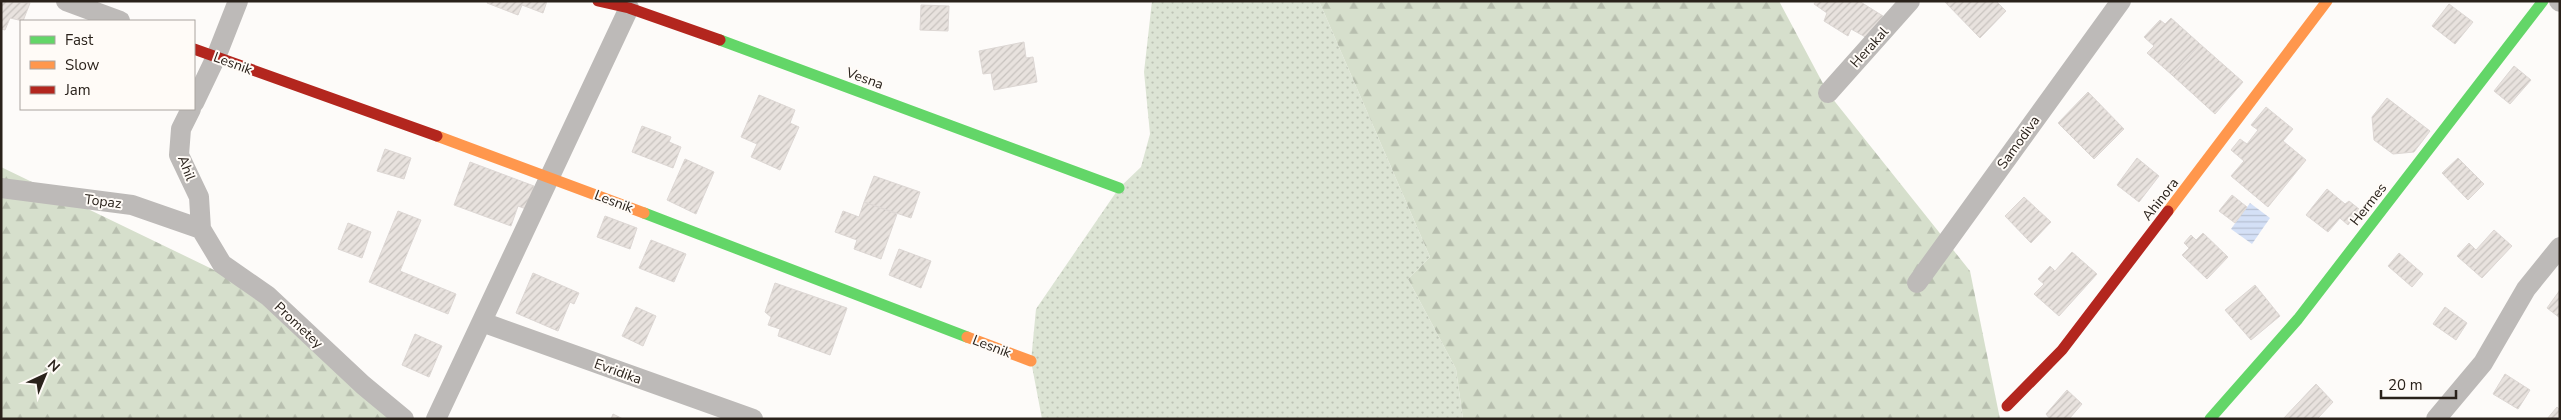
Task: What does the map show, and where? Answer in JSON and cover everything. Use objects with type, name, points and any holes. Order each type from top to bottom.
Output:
[{"type":"street","points":[[66,1],[117,20]]},
{"type":"street","points":[[195,101],[216,57],[238,1]]},
{"type":"street","name":"Vesna","points":[[598,1],[629,8],[1119,188]]},
{"type":"street","name":"Herakal","points":[[1828,93],[1910,1]]},
{"type":"street","name":"Samodiva","points":[[1916,283],[2121,1]]},
{"type":"street","name":"Ahinora","points":[[2008,406],[2062,350],[2327,1]]},
{"type":"street","name":"Hermes","points":[[2210,419],[2298,320],[2543,1]]},
{"type":"street","points":[[436,419],[629,8]]},
{"type":"street","name":"Lesnik","points":[[195,49],[550,176],[1031,361]]},
{"type":"street","name":"Ahil","points":[[190,110],[181,129],[179,155],[199,197],[201,229]]},
{"type":"street","name":"Topaz","points":[[1,188],[132,205],[201,229]]},
{"type":"street","name":"Prometey","points":[[201,229],[222,264],[268,296],[363,385],[404,419]]},
{"type":"street","points":[[2436,419],[2483,363],[2526,289],[2560,246]]},
{"type":"street","name":"Evridika","points":[[482,322],[754,419]]},
{"type":"green space","points":[[1152,1],[1319,1],[1430,257],[1408,279],[1456,369],[1463,419],[1042,419],[1031,361],[1036,309],[1119,188],[1141,167],[1150,134],[1144,72]]},
{"type":"green space","points":[[1319,1],[1779,1],[1828,93],[1970,271],[2000,419],[1463,419],[1456,369],[1408,279],[1430,257]]},
{"type":"green space","points":[[1,167],[268,296],[409,419],[1,419]]},
{"type":"water","points":[[2250,203],[2270,218],[2252,244],[2231,229]]},
{"type":"building","points":[[1,1],[30,3],[23,20],[10,18],[5,30],[1,29]]},
{"type":"building","points":[[488,1],[547,1],[543,13],[522,5],[518,15],[487,3]]},
{"type":"building","points":[[1816,1],[1859,1],[1883,16],[1869,39],[1851,29],[1848,36],[1824,21],[1827,13],[1814,4]]},
{"type":"building","points":[[1944,1],[1996,1],[2006,11],[1980,38]]},
{"type":"building","points":[[2449,4],[2473,22],[2455,44],[2432,26]]},
{"type":"building","points":[[921,5],[949,6],[948,31],[920,30]]},
{"type":"building","points":[[2171,18],[2200,44],[2172,75],[2147,53],[2154,46],[2144,37],[2160,20],[2165,24]]},
{"type":"building","points":[[1024,42],[1026,58],[1033,57],[1037,82],[994,90],[991,73],[983,74],[979,51]]},
{"type":"building","points":[[2200,44],[2243,82],[2215,114],[2172,75]]},
{"type":"building","points":[[2514,66],[2531,80],[2510,104],[2494,91]]},
{"type":"building","points":[[2088,92],[2124,129],[2094,159],[2058,123]]},
{"type":"building","points":[[759,95],[795,110],[790,123],[799,127],[780,170],[751,157],[757,144],[741,137]]},
{"type":"building","points":[[2387,98],[2430,131],[2414,152],[2393,154],[2374,140],[2372,117]]},
{"type":"building","points":[[2266,107],[2293,129],[2283,141],[2306,160],[2268,207],[2231,176],[2244,161],[2231,150],[2240,139],[2247,144],[2258,130],[2251,125]]},
{"type":"building","points":[[642,126],[671,137],[669,142],[681,147],[673,168],[632,152]]},
{"type":"building","points":[[385,149],[411,158],[404,179],[377,171]]},
{"type":"building","points":[[2137,158],[2159,176],[2139,202],[2117,185]]},
{"type":"building","points":[[2458,158],[2484,184],[2468,200],[2442,173]]},
{"type":"building","points":[[685,159],[714,172],[696,214],[667,200]]},
{"type":"building","points":[[470,162],[534,186],[526,209],[518,206],[511,226],[454,205]]},
{"type":"building","points":[[874,176],[920,192],[911,218],[864,202]]},
{"type":"building","points":[[2327,189],[2345,204],[2349,201],[2359,209],[2348,225],[2340,218],[2328,232],[2306,215]]},
{"type":"building","points":[[2232,195],[2247,207],[2235,223],[2219,211]]},
{"type":"building","points":[[2024,197],[2051,222],[2031,243],[2005,216]]},
{"type":"building","points":[[864,202],[897,214],[881,259],[854,249],[857,240],[835,232],[843,211],[859,217]]},
{"type":"building","points":[[398,211],[421,220],[400,271],[456,294],[448,314],[369,282]]},
{"type":"building","points":[[605,216],[637,228],[630,249],[597,237]]},
{"type":"building","points":[[348,223],[371,232],[362,258],[338,249]]},
{"type":"building","points":[[2494,230],[2512,246],[2482,278],[2457,256],[2469,243],[2476,250]]},
{"type":"building","points":[[2203,233],[2228,257],[2207,279],[2182,255],[2189,248],[2184,243],[2191,235],[2196,240]]},
{"type":"building","points":[[651,240],[686,254],[674,282],[639,268]]},
{"type":"building","points":[[899,249],[931,261],[921,288],[889,275]]},
{"type":"building","points":[[2072,252],[2097,274],[2059,316],[2034,294],[2044,284],[2038,279],[2050,266],[2055,271]]},
{"type":"building","points":[[2399,253],[2423,274],[2412,287],[2388,266]]},
{"type":"building","points":[[533,273],[579,293],[574,304],[570,302],[558,331],[516,313]]},
{"type":"building","points":[[775,283],[847,308],[830,355],[778,336],[780,329],[768,325],[771,317],[765,312]]},
{"type":"building","points":[[2255,285],[2280,316],[2251,340],[2225,310]]},
{"type":"building","points":[[2560,290],[2560,318],[2547,308]]},
{"type":"building","points":[[636,307],[656,316],[643,346],[622,336]]},
{"type":"building","points":[[2445,307],[2467,323],[2456,340],[2433,324]]},
{"type":"building","points":[[415,334],[442,346],[429,377],[402,365]]},
{"type":"building","points":[[2505,374],[2530,390],[2518,409],[2493,394]]},
{"type":"building","points":[[2316,384],[2333,402],[2317,419],[2283,419]]},
{"type":"building","points":[[2067,390],[2082,404],[2069,419],[2050,419],[2046,414]]},
{"type":"building","points":[[2557,407],[2560,410],[2560,419],[2547,419]]},
{"type":"building","points":[[613,414],[623,419],[611,419]]},
{"type":"traffic: fast","points":[[2210,419],[2298,319],[2543,1]]},
{"type":"traffic: fast","points":[[720,40],[1119,188]]},
{"type":"traffic: fast","points":[[644,213],[967,337]]},
{"type":"traffic: slow","points":[[2168,211],[2327,1]]},
{"type":"traffic: slow","points":[[437,136],[644,213]]},
{"type":"traffic: slow","points":[[967,337],[1031,361]]},
{"type":"traffic: jam","points":[[598,1],[629,8],[720,40]]},
{"type":"traffic: jam","points":[[195,49],[437,136]]},
{"type":"traffic: jam","points":[[2007,406],[2062,350],[2168,211]]}]
